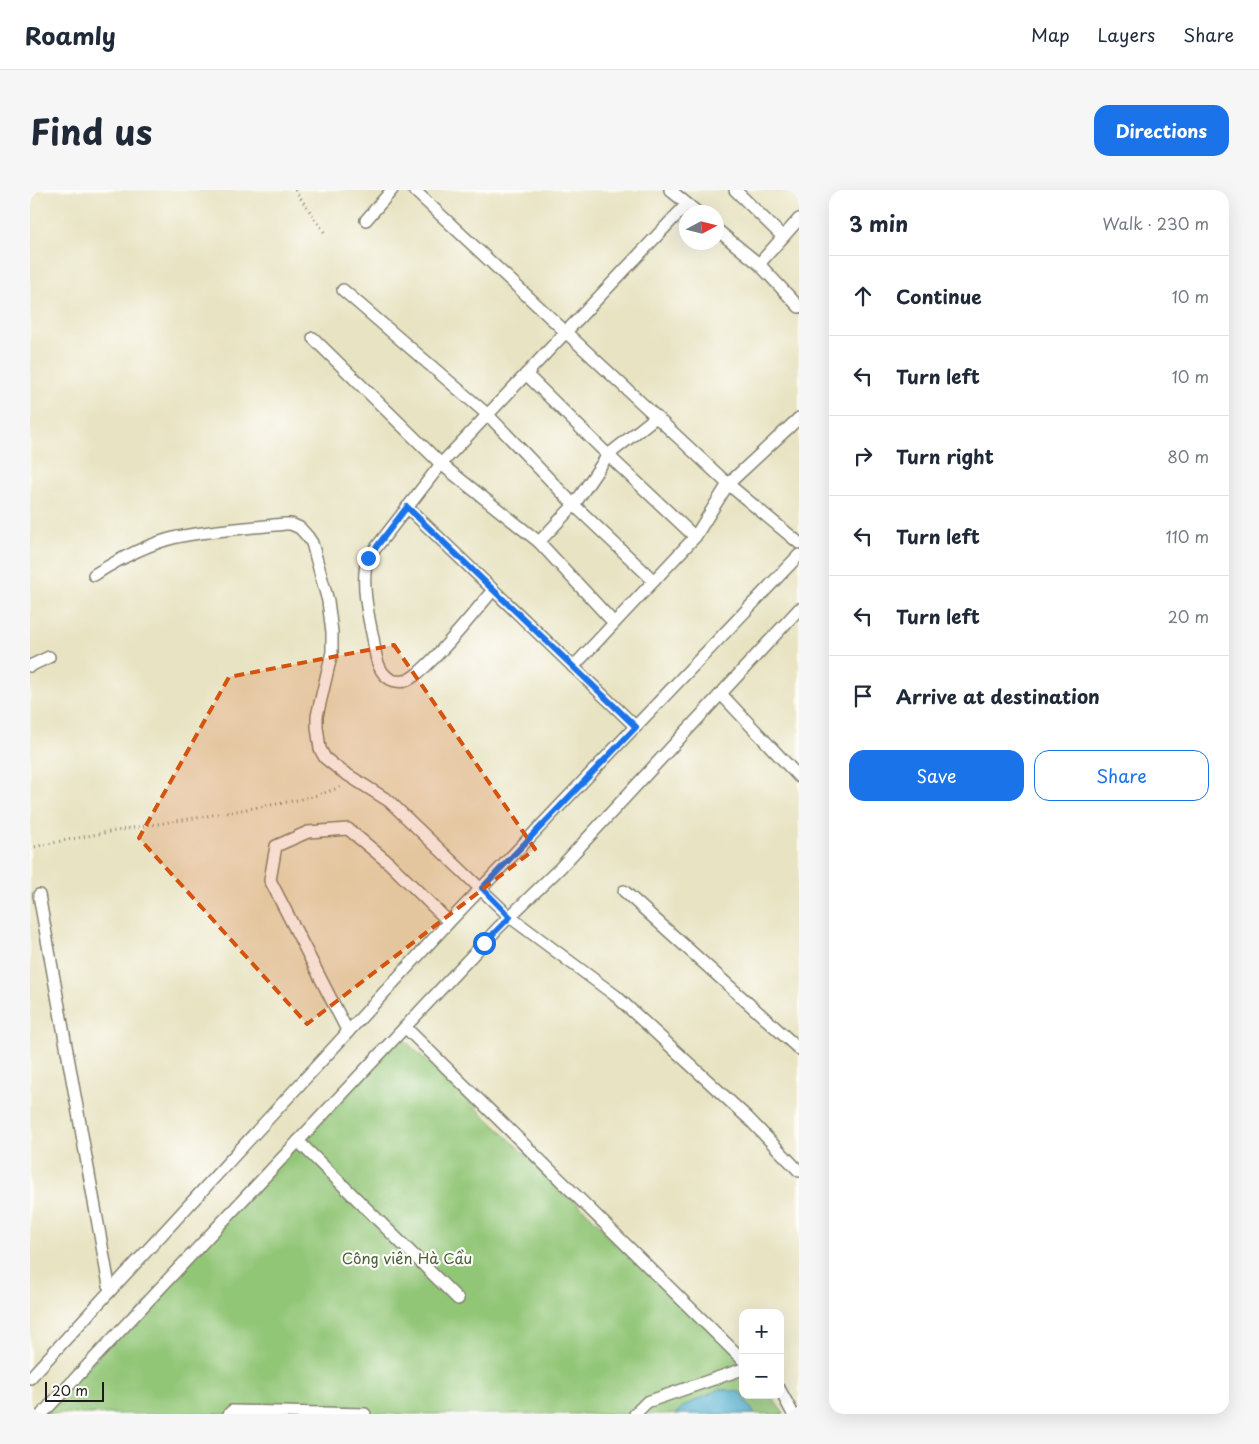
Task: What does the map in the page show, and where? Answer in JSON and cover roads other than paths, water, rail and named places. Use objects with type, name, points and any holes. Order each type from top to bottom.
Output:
[{"type":"lane","points":[[366,220],[392,190]]},
{"type":"lane","points":[[414,190],[728,484],[799,542]]},
{"type":"lane","points":[[493,590],[421,671],[406,681],[398,681],[386,676],[378,662],[364,575],[368,558],[441,464],[687,204],[670,190]]},
{"type":"lane","points":[[735,190],[783,237]]},
{"type":"lane","points":[[759,264],[799,219]]},
{"type":"lane","points":[[724,236],[759,264],[799,307]]},
{"type":"lane","points":[[343,290],[488,415],[574,505],[654,580]]},
{"type":"lane","points":[[313,338],[441,464],[539,542],[614,623]]},
{"type":"lane","points":[[526,374],[608,455],[695,536]]},
{"type":"lane","points":[[539,542],[574,505],[608,455],[656,416]]},
{"type":"lane","points":[[573,666],[695,536],[728,484],[799,418]]},
{"type":"lane","points":[[407,507],[636,727]]},
{"type":"lane","points":[[94,576],[118,560],[146,547],[177,537],[285,524],[291,524],[300,528],[312,544],[328,601],[332,632],[332,652],[317,716],[320,750],[325,758],[389,801],[508,919],[616,996],[748,1118],[799,1171]]},
{"type":"lane","points":[[30,1378],[451,919],[480,891],[799,555]]},
{"type":"lane","points":[[42,1414],[484,943],[560,868],[799,609]]},
{"type":"lane","points":[[30,666],[49,657]]},
{"type":"lane","points":[[721,694],[799,777]]},
{"type":"lane","points":[[348,1032],[270,880],[276,846],[308,832],[348,830],[389,863],[451,919]]},
{"type":"lane","points":[[624,891],[799,1049]]},
{"type":"lane","points":[[39,895],[110,1291]]},
{"type":"lane","points":[[405,1027],[739,1356]]},
{"type":"lane","points":[[298,1141],[458,1299]]},
{"type":"lane","points":[[635,1414],[647,1402],[739,1370]]},
{"type":"lane","points":[[784,1397],[793,1414]]},
{"type":"lane","points":[[229,1414],[232,1411],[365,1414]]},
{"type":"water","points":[[720,1389],[739,1392],[739,1399],[745,1399],[755,1414],[675,1414],[684,1406]]},
{"type":"park label","name":"Công viên Hà Cầu","points":[[407,1257]]}]
